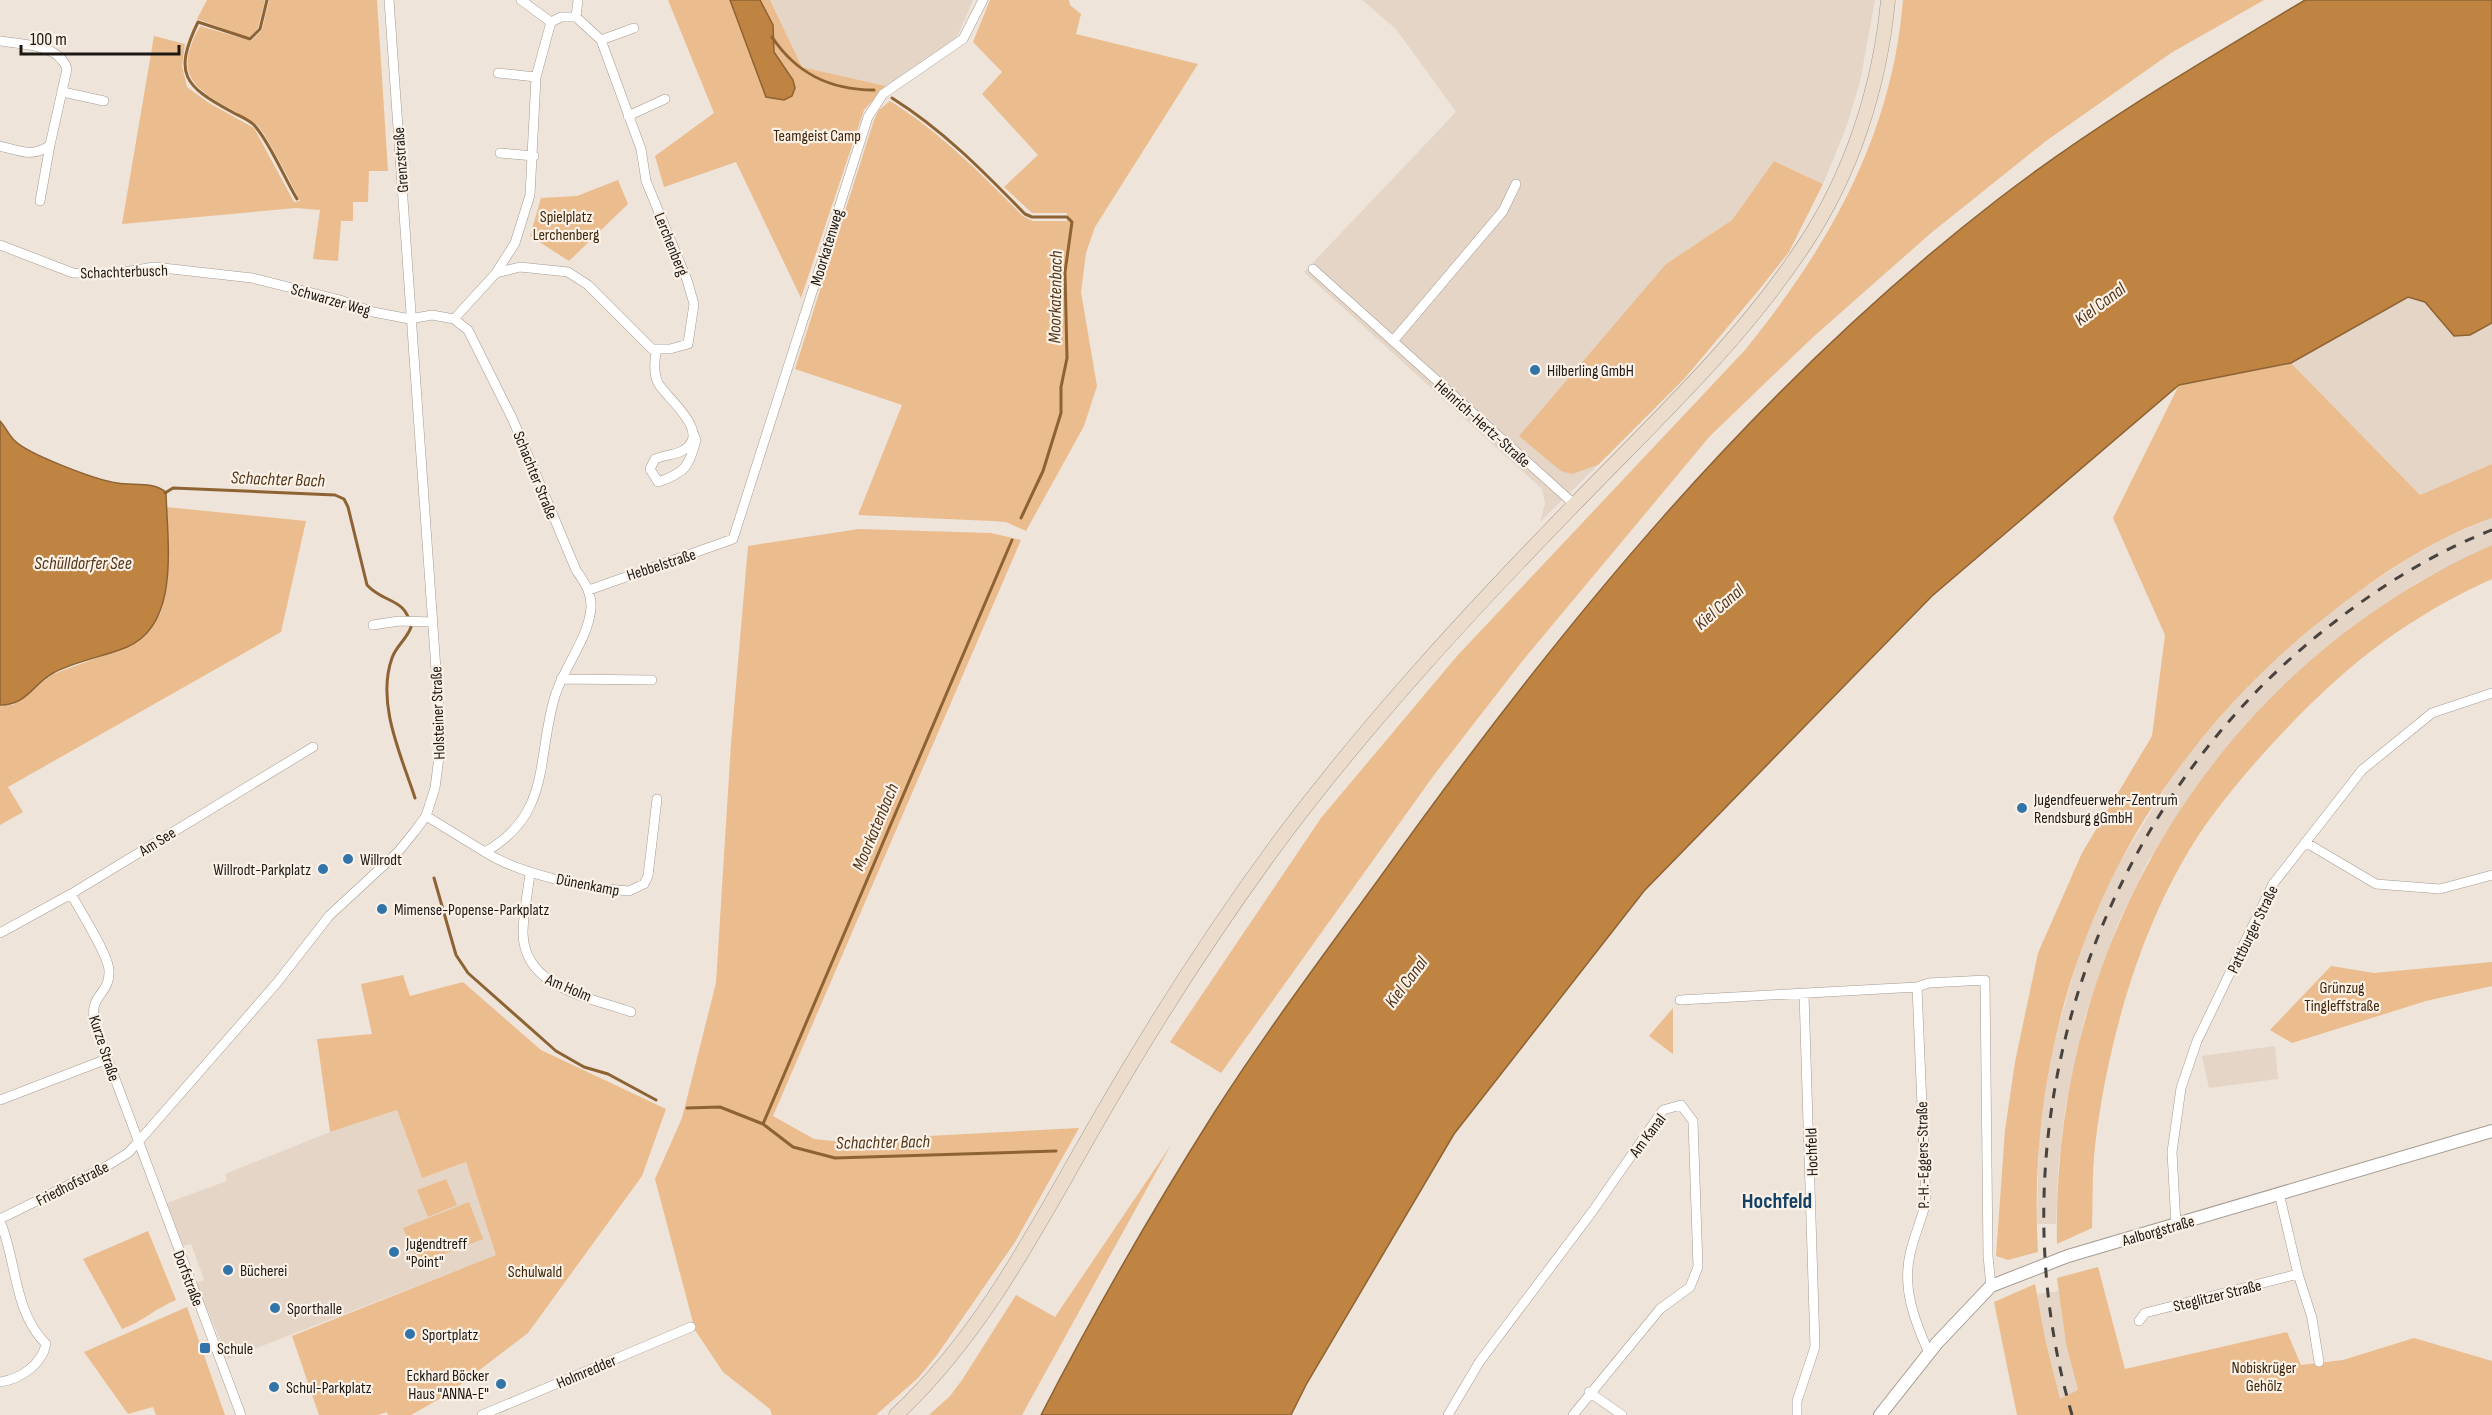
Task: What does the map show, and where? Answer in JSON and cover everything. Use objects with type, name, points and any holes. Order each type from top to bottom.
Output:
[{"type":"main road","points":[[896,1415],[960,1347],[999,1289],[1139,1052],[1200,957],[1285,834],[1390,703],[1491,590],[1738,334],[1806,242],[1830,200],[1861,129],[1877,68],[1888,0]]},
{"type":"street","name":"Grenzstraße","points":[[389,0],[410,319]]},
{"type":"street","points":[[521,0],[551,22]]},
{"type":"street","points":[[410,319],[432,315],[454,319],[496,273],[515,243],[530,195],[534,156],[536,77],[551,22],[561,17],[576,17],[578,0]]},
{"type":"street","name":"Moorkatenweg","points":[[733,538],[868,117],[884,94],[963,39],[983,0]]},
{"type":"street","name":"Lerchenberg","points":[[576,17],[601,40],[641,149],[646,181],[694,304],[688,344],[656,351]]},
{"type":"street","points":[[601,40],[634,28]]},
{"type":"street","points":[[0,41],[55,51],[63,58],[67,69],[40,201]]},
{"type":"street","points":[[498,73],[536,77]]},
{"type":"street","points":[[63,92],[104,101]]},
{"type":"street","points":[[628,116],[665,99]]},
{"type":"street","points":[[0,146],[29,154],[39,153],[50,145]]},
{"type":"street","points":[[500,153],[534,156]]},
{"type":"street","points":[[1393,341],[1503,211],[1516,184]]},
{"type":"street","name":"Schachterbusch","points":[[0,245],[73,273],[113,274],[154,267],[252,278]]},
{"type":"street","points":[[496,273],[520,267],[568,272],[588,285],[656,351],[654,366],[658,382],[690,422],[696,440],[688,466],[677,476],[658,482],[654,479],[650,469],[655,459],[681,452],[690,444],[693,433]]},
{"type":"street","name":"Heinrich-Hertz-Straße","points":[[1313,269],[1574,504]]},
{"type":"street","name":"Schwarzer Weg","points":[[252,278],[410,319]]},
{"type":"street","name":"Holsteiner Straße","points":[[139,1141],[276,984],[328,916],[398,852],[426,816],[440,767],[441,741],[410,319]]},
{"type":"street","name":"Schachter Straße","points":[[454,319],[468,330],[513,420],[576,570],[589,590]]},
{"type":"street","name":"Hebbelstraße","points":[[589,590],[733,538]]},
{"type":"street","points":[[426,816],[485,852],[511,835],[532,805],[539,788],[549,719],[561,680],[588,620],[591,606],[589,590]]},
{"type":"street","points":[[373,625],[404,621],[433,622]]},
{"type":"street","points":[[561,680],[652,681]]},
{"type":"street","name":"Pattburger Straße","points":[[2176,1225],[2172,1152],[2181,1088],[2197,1041],[2254,929],[2273,884],[2362,770],[2432,713],[2492,693]]},
{"type":"street","name":"Am See","points":[[0,933],[71,894],[313,747]]},
{"type":"street","name":"Dünenkamp","points":[[485,852],[497,860],[530,873],[620,891],[637,888],[644,884],[648,876],[657,799]]},
{"type":"street","points":[[2305,842],[2376,884],[2440,890],[2492,875]]},
{"type":"street","name":"Am Holm","points":[[530,873],[523,933],[528,960],[552,983],[631,1012]]},
{"type":"street","name":"Kurze Straße","points":[[71,894],[108,962],[108,980],[93,1005],[92,1015],[139,1141]]},
{"type":"street","points":[[1680,1000],[1917,987],[1929,983],[1985,980],[1988,1256],[1991,1286]]},
{"type":"street","name":"P.-H.-Eggers-Straße","points":[[1917,987],[1926,1201],[1921,1226],[1910,1254],[1908,1275],[1915,1322],[1929,1353]]},
{"type":"street","name":"Hochfeld","points":[[1797,1415],[1797,1401],[1815,1347],[1811,1142],[1804,994]]},
{"type":"street","points":[[0,1100],[107,1059]]},
{"type":"street","name":"Am Kanal","points":[[1448,1415],[1480,1361],[1592,1212],[1663,1110],[1681,1105],[1693,1121],[1698,1267],[1690,1287],[1660,1309],[1589,1392],[1573,1415]]},
{"type":"street","name":"Aalborgstraße","points":[[1880,1415],[1929,1353],[1977,1298],[1991,1286],[2068,1256],[2492,1131]]},
{"type":"street","name":"Friedhofstraße","points":[[0,1220],[107,1166],[128,1153],[139,1141]]},
{"type":"street","name":"Dorfstraße","points":[[139,1141],[241,1415]]},
{"type":"street","points":[[2279,1193],[2298,1274],[2312,1318],[2319,1362]]},
{"type":"street","points":[[0,1220],[23,1305],[33,1331],[46,1344],[40,1361],[21,1375],[0,1382]]},
{"type":"street","name":"Steglitzer Straße","points":[[2139,1321],[2145,1313],[2298,1274]]},
{"type":"street","name":"Holmredder","points":[[482,1415],[691,1327]]},
{"type":"street","points":[[1589,1392],[1622,1415]]},
{"type":"shaded area","points":[[770,0],[973,0],[957,37],[950,44],[886,86],[802,67]]},
{"type":"shaded area","points":[[1362,0],[1875,0],[1860,82],[1846,128],[1823,184],[1774,161],[1732,220],[1666,264],[1572,474],[1598,465],[1540,522],[1545,503],[1542,489],[1304,272],[1456,112],[1396,29]]},
{"type":"shaded area","points":[[2408,297],[2425,302],[2454,336],[2470,335],[2492,323],[2492,464],[2420,495],[2291,363]]},
{"type":"shaded area","points":[[2492,518],[2492,545],[2416,583],[2149,859],[2117,926],[2085,1017],[2065,1110],[2058,1171],[2056,1224],[2037,1224],[2039,1131],[2047,1067],[2076,965],[2093,917],[2119,864],[2179,766],[2243,689],[2292,642],[2351,596],[2403,562],[2447,537]]},
{"type":"shaded area","points":[[2275,1046],[2278,1079],[2209,1088],[2202,1056]]},
{"type":"shaded area","points":[[397,1110],[422,1178],[466,1162],[497,1255],[228,1359],[196,1283],[204,1280],[191,1244],[183,1246],[167,1203],[227,1181],[225,1174],[330,1132]]},
{"type":"shaded area","points":[[2059,1291],[2066,1344],[2078,1390],[2063,1415],[2037,1294]]},
{"type":"green space","points":[[207,0],[265,0],[258,28],[250,37],[197,19]]},
{"type":"green space","points":[[269,0],[377,0],[388,171],[369,171],[368,202],[353,202],[353,221],[341,221],[338,261],[313,259],[320,210],[296,208],[122,224],[154,36],[185,44],[182,66],[187,87],[209,103],[254,128],[294,202],[300,201],[273,149],[257,125],[199,88],[188,69],[192,43],[200,26],[251,41],[262,30]]},
{"type":"green space","name":"Teamgeist Camp","points":[[668,0],[730,0],[766,97],[793,80],[774,52],[773,25],[760,0],[770,0],[802,67],[886,86],[864,110],[801,298],[736,162],[664,187],[655,156],[714,113]]},
{"type":"green space","points":[[990,0],[1069,0],[1070,5],[1081,14],[1076,34],[1198,64],[1095,227],[1086,253],[1081,292],[1097,386],[1084,426],[1026,531],[1006,522],[858,515],[902,405],[795,369],[874,120],[879,110],[890,101],[943,140],[1023,216],[1033,221],[1067,221],[1067,213],[1032,213],[1004,187],[1038,155],[982,94],[1002,72],[973,42]]},
{"type":"green space","points":[[1903,0],[2264,0],[2171,53],[2046,141],[1931,233],[1812,338],[1710,436],[1524,659],[1434,775],[1221,1073],[1170,1042],[1321,818],[1457,656],[1745,350],[1804,271],[1851,187],[1870,143],[1885,97],[1896,50]]},
{"type":"green space","points":[[1774,161],[1823,184],[1789,252],[1684,379],[1598,465],[1572,474],[1561,471],[1519,436],[1666,264],[1732,220]]},
{"type":"green space","name":"Spielplatz Lerchenberg","points":[[618,180],[628,204],[569,261],[530,236],[541,198],[577,196]]},
{"type":"green space","points":[[2291,363],[2420,495],[2492,464],[2492,518],[2429,546],[2370,584],[2333,611],[2262,672],[2200,740],[2147,815],[2104,894],[2072,978],[2050,1066],[2038,1158],[2038,1252],[2008,1260],[1996,1256],[2005,1130],[2015,1062],[2038,953],[2082,853],[2152,736],[2165,635],[2113,518],[2179,385]]},
{"type":"green space","points":[[166,507],[306,521],[281,632],[8,787],[23,812],[0,825],[0,705],[13,705],[53,674],[130,646],[161,613],[166,583]]},
{"type":"green space","points":[[859,529],[991,533],[1021,540],[773,1116],[814,1139],[833,1141],[1079,1128],[1015,1242],[937,1355],[918,1378],[876,1415],[772,1415],[770,1409],[723,1372],[695,1330],[655,1179],[682,1118],[716,983],[731,744],[748,546]]},
{"type":"green space","points":[[2492,545],[2492,579],[2462,593],[2408,625],[2382,642],[2334,682],[2248,770],[2212,816],[2188,852],[2167,890],[2149,931],[2120,1017],[2109,1061],[2095,1146],[2092,1228],[2057,1244],[2063,1133],[2084,1026],[2119,923],[2169,828],[2231,741],[2307,664],[2394,598]]},
{"type":"green space","name":"Grünzug Tingleffstraße","points":[[2492,962],[2492,986],[2426,1001],[2292,1043],[2270,1030],[2331,966],[2374,973]]},
{"type":"green space","name":"Schulwald","points":[[403,975],[410,996],[463,982],[541,1050],[666,1109],[642,1176],[528,1333],[448,1394],[411,1415],[388,1415],[387,1412],[378,1415],[319,1415],[292,1336],[496,1255],[466,1162],[422,1178],[397,1110],[330,1132],[317,1039],[372,1034],[361,984]]},
{"type":"green space","points":[[1673,1008],[1673,1054],[1649,1036]]},
{"type":"green space","points":[[1171,1145],[1022,1415],[929,1415],[950,1396],[962,1380],[1016,1295],[1055,1317]]},
{"type":"green space","points":[[446,1179],[457,1205],[428,1217],[417,1190]]},
{"type":"green space","points":[[469,1202],[483,1239],[418,1264],[403,1228]]},
{"type":"green space","points":[[148,1231],[176,1300],[122,1329],[83,1259]]},
{"type":"green space","name":"Nobiskrüger Gehölz","points":[[2098,1267],[2125,1369],[2287,1332],[2301,1365],[2343,1360],[2414,1338],[2492,1361],[2492,1415],[2017,1415],[1994,1302],[2035,1284],[2060,1399],[2078,1390],[2066,1344],[2057,1278]]},
{"type":"green space","points":[[187,1307],[225,1415],[156,1415],[153,1407],[128,1414],[84,1352]]},
{"type":"water","points":[[730,0],[760,0],[773,25],[774,52],[793,80],[795,88],[792,96],[784,100],[766,97]]},
{"type":"water","name":"Kiel Canal","points":[[2305,0],[2492,0],[2492,323],[2470,335],[2454,336],[2425,302],[2408,297],[2291,363],[2179,385],[1932,596],[1644,891],[1454,1134],[1307,1383],[1291,1415],[1041,1415],[1146,1224],[1254,1053],[1449,783],[1518,692],[1590,602],[1665,515],[1742,431],[1823,350],[1908,273],[1997,200],[2109,120]]},
{"type":"water","name":"Schülldorfer See","points":[[0,421],[21,446],[47,459],[107,481],[155,486],[166,492],[168,557],[163,601],[156,620],[144,636],[127,647],[53,673],[17,702],[0,705]]},
{"type":"waterway","name":"Moorkatenbach","points":[[267,0],[260,29],[250,39],[198,22],[190,40],[185,66],[188,77],[203,94],[247,120],[261,133],[297,199]]},
{"type":"waterway","name":"Moorkatenbach","points":[[772,37],[781,50],[803,70],[815,77],[842,87],[874,90]]},
{"type":"waterway","name":"Moorkatenbach","points":[[892,98],[945,137],[1025,214],[1032,217],[1067,217],[1072,222],[1065,272],[1067,358],[1061,387],[1061,413],[1043,471],[1021,518]]},
{"type":"waterway","name":"Schachter Bach","points":[[165,493],[173,488],[335,495],[344,499],[367,585],[404,610],[411,627],[392,658],[387,693],[392,729],[415,798]]},
{"type":"waterway","name":"Moorkatenbach","points":[[763,1124],[1012,540]]},
{"type":"waterway","name":"Schachter Bach","points":[[434,878],[456,955],[468,973],[556,1051],[584,1067],[608,1074],[656,1100]]},
{"type":"waterway","name":"Schachter Bach","points":[[687,1108],[720,1107],[763,1124],[793,1147],[835,1158],[1056,1151]]},
{"type":"railway","points":[[2072,1415],[2050,1308],[2044,1201],[2054,1093],[2079,989],[2119,889],[2172,795],[2239,710],[2318,635],[2379,589],[2445,551],[2492,530]]},
{"type":"place","name":"Hilberling GmbH","points":[[1535,370]]},
{"type":"place","name":"Jugendfeuerwehr-Zentrum Rendsburg gGmbH","points":[[2022,808]]},
{"type":"place","name":"Willrodt","points":[[348,859]]},
{"type":"place","name":"Willrodt-Parkplatz","points":[[323,869]]},
{"type":"place","name":"Mimense-Popense-Parkplatz","points":[[382,909]]},
{"type":"place","name":"Jugendtreff \"Point\"","points":[[394,1252]]},
{"type":"place","name":"Bücherei","points":[[228,1270]]},
{"type":"place","name":"Sporthalle","points":[[275,1308]]},
{"type":"place","name":"Sportplatz","points":[[410,1334]]},
{"type":"place","name":"Schule","points":[[205,1348]]},
{"type":"place","name":"Eckhard Böcker Haus \"ANNA-E\"","points":[[501,1384]]},
{"type":"place","name":"Schul-Parkplatz","points":[[274,1387]]},
{"type":"district","name":"Hochfeld","points":[[1777,1200]]}]
